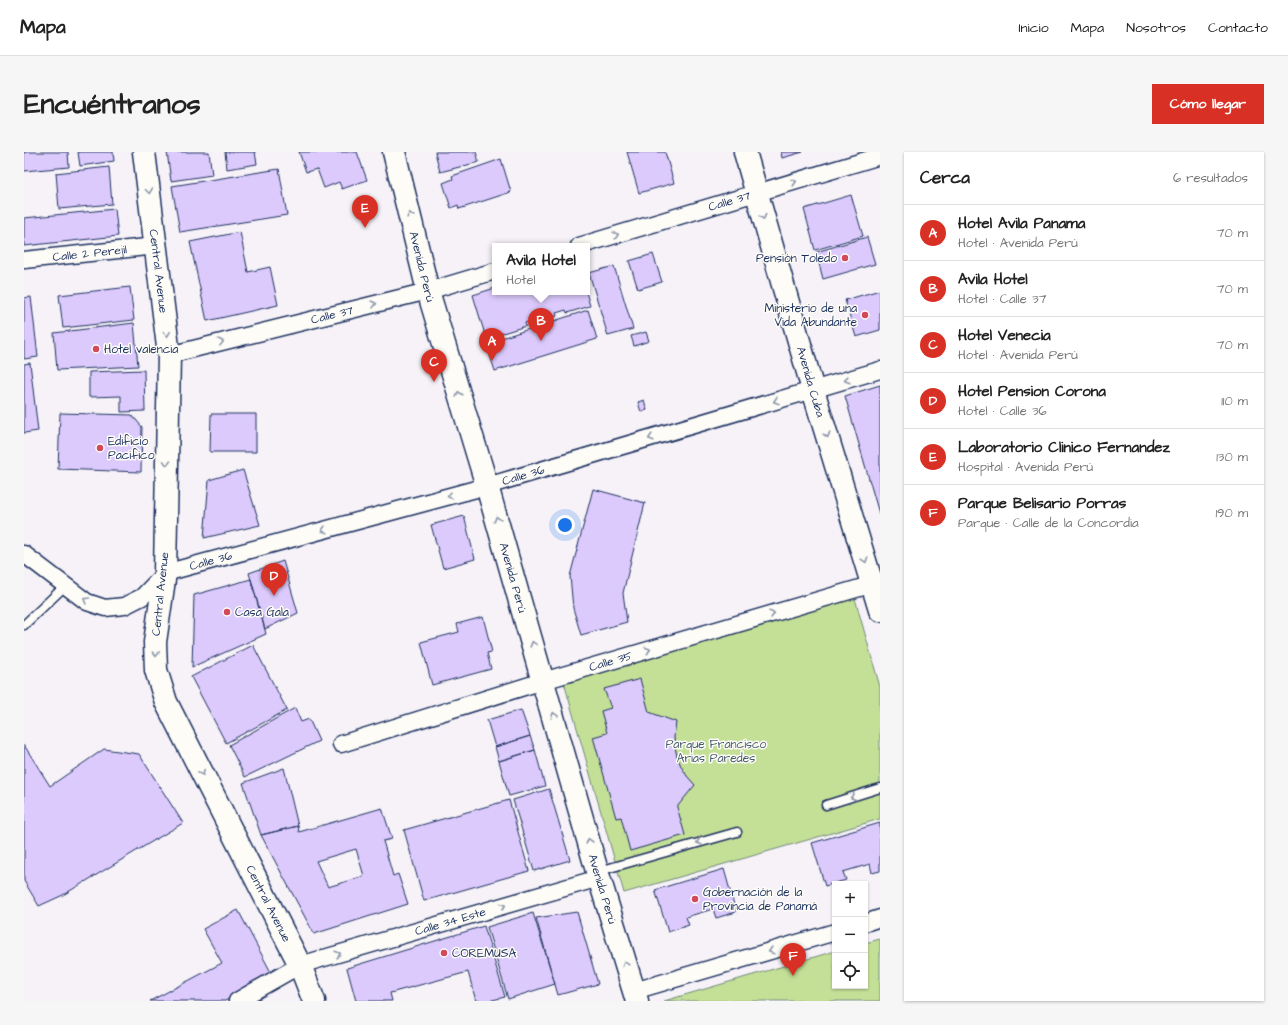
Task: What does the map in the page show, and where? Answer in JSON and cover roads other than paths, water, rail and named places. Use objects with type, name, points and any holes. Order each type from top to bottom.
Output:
[{"type":"main road","name":"Central Avenue","points":[[144,152],[169,355],[165,573],[155,642],[156,670],[166,702],[300,965],[314,1001]]},
{"type":"main road","name":"Avenida Perú","points":[[394,152],[428,291],[487,486],[598,875],[635,996]]},
{"type":"main road","name":"Avenida Cuba","points":[[745,152],[813,390],[876,583],[880,610]]},
{"type":"street","name":"Calle 37","points":[[588,243],[880,156]]},
{"type":"street","name":"Calle 2 Perejil","points":[[24,260],[156,246]]},
{"type":"street","name":"Calle 37","points":[[169,355],[428,291],[492,272]]},
{"type":"street","name":"Calle 36","points":[[165,573],[487,486],[880,370]]},
{"type":"street","points":[[24,554],[88,602],[106,608],[124,606],[142,597],[165,573]]},
{"type":"street","name":"Calle 35","points":[[341,744],[543,681],[876,583]]},
{"type":"street","name":"Calle 34 Este","points":[[237,1001],[300,965],[598,875]]},
{"type":"street","points":[[868,922],[880,918]]},
{"type":"street","points":[[635,996],[832,933]]},
{"type":"lane","points":[[24,624],[66,585]]},
{"type":"lane","points":[[826,805],[880,788]]},
{"type":"lane","points":[[598,875],[737,832]]},
{"type":"place","name":"Laboratorio Clinico Fernandez","points":[[365,228]]},
{"type":"place","name":"Pensión Toledo","points":[[845,258]]},
{"type":"place","name":"Ministerio de una Vida Abundante","points":[[865,315]]},
{"type":"place","name":"Avila Hotel","points":[[541,341]]},
{"type":"place","name":"Hotel valencia","points":[[96,349]]},
{"type":"place","name":"Hotel Avila Panama","points":[[492,361]]},
{"type":"place","name":"Hotel Venecia","points":[[434,382]]},
{"type":"place","name":"Edificio Pacifico","points":[[100,448]]},
{"type":"place","name":"Hotel Pension Corona","points":[[274,596]]},
{"type":"place","name":"Casa Gala","points":[[227,612]]},
{"type":"place","name":"Gobernación de la Provincia de Panamá","points":[[695,899]]},
{"type":"place","name":"COREMUSA","points":[[444,953]]},
{"type":"place","name":"Parque Belisario Porras","points":[[793,976]]},
{"type":"park label","name":"Parque Francisco Arias Paredes","points":[[716,751]]}]
